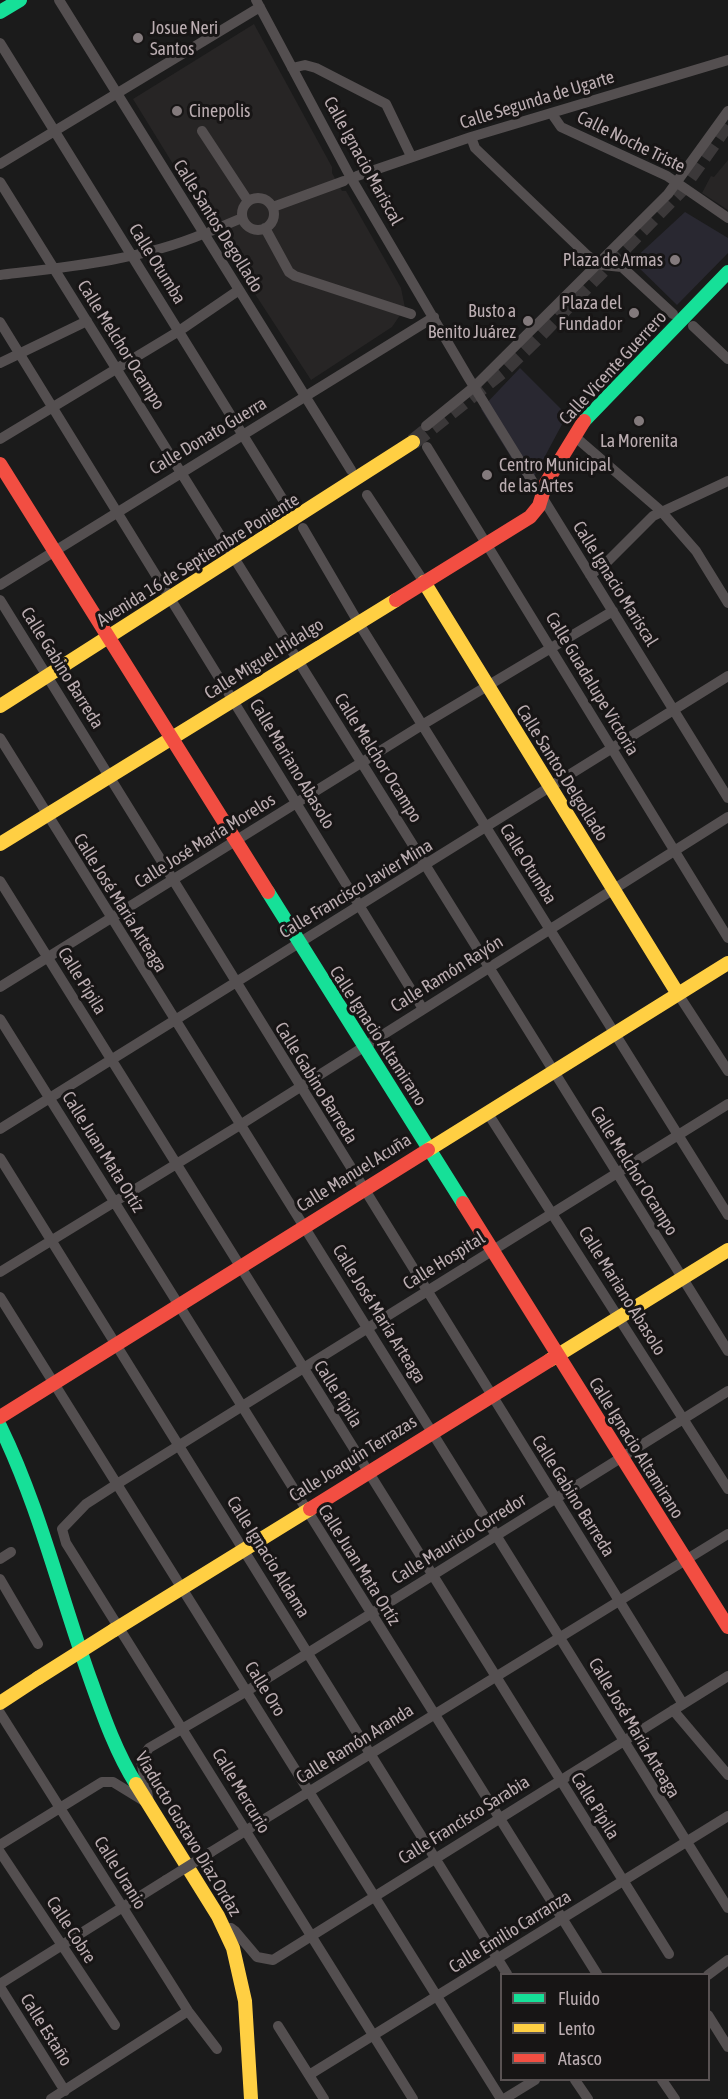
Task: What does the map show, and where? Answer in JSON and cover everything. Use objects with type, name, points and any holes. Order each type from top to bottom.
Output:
[{"type":"street","points":[[0,12],[20,0]]},
{"type":"street","name":"Calle Santos Degollado","points":[[59,0],[115,93],[207,232],[239,290],[351,470]]},
{"type":"street","points":[[0,164],[258,4]]},
{"type":"street","name":"Calle Ignacio Mariscal","points":[[258,4],[351,178],[462,367],[728,798]]},
{"type":"street","name":"Calle Otumba","points":[[0,43],[285,503]]},
{"type":"street","name":"Calle Segunda de Ugarte","points":[[357,176],[471,137],[728,60]]},
{"type":"street","points":[[292,68],[305,65],[316,68],[386,104],[411,156]]},
{"type":"street","points":[[426,426],[474,387],[678,182],[728,111]]},
{"type":"street","name":"Calle Noche Triste","points":[[552,114],[561,127],[678,182],[728,218]]},
{"type":"street","points":[[202,131],[248,201]]},
{"type":"street","points":[[471,137],[475,148],[597,263],[622,267],[673,314]]},
{"type":"street","points":[[273,207],[344,181]]},
{"type":"street","name":"Calle Melchor Ocampo","points":[[0,182],[552,1072],[728,1351]]},
{"type":"street","points":[[253,198],[265,199],[273,207],[273,219],[265,228],[254,229],[242,218],[243,206],[253,198]]},
{"type":"street","points":[[0,275],[54,269],[186,241],[242,218]]},
{"type":"street","points":[[265,228],[289,272],[294,276],[411,314]]},
{"type":"street","name":"Calle Vicente Guerrero","points":[[542,500],[546,483],[585,418],[728,272]]},
{"type":"street","points":[[0,439],[117,369],[239,290]]},
{"type":"street","name":"Calle Donato Guerra","points":[[0,585],[179,472],[434,317]]},
{"type":"street","points":[[0,363],[87,321]]},
{"type":"street","name":"Calle Mariano Abasolo","points":[[0,322],[54,406],[423,1009]]},
{"type":"street","points":[[693,326],[728,359]]},
{"type":"street","points":[[580,441],[661,511],[696,551],[728,603]]},
{"type":"street","name":"Avenida 16 de Septiembre Poniente","points":[[0,706],[413,442]]},
{"type":"street","name":"Calle Guadalupe Victoria","points":[[428,447],[728,938]]},
{"type":"street","name":"Calle Ignacio Altamirano","points":[[0,464],[174,737],[298,943],[728,1627]]},
{"type":"street","points":[[590,574],[603,566],[644,524],[661,511],[728,481]]},
{"type":"street","name":"Calle Santos Delgollado","points":[[367,495],[424,582],[550,789],[728,1071]]},
{"type":"street","name":"Calle Miguel Hidalgo","points":[[0,844],[530,517],[542,500]]},
{"type":"street","name":"Calle Otumba","points":[[303,528],[358,622],[613,1035],[728,1215]]},
{"type":"street","name":"Calle Gabino Barreda","points":[[0,600],[362,1189],[556,1498],[678,1707],[728,1775]]},
{"type":"street","name":"Calle José María Morelos","points":[[0,987],[422,725],[613,611]]},
{"type":"street","name":"Calle Francisco Javier Mina","points":[[0,1129],[176,1022],[298,943],[550,789],[728,676]]},
{"type":"street","name":"Calle José María Arteaga","points":[[0,738],[240,1125],[305,1225],[685,1843],[728,1908]]},
{"type":"street","name":"Calle Ramón Rayón","points":[[0,1272],[240,1125],[728,817]]},
{"type":"street","name":"Calle Pípila","points":[[0,881],[114,1060],[303,1369],[669,1954]]},
{"type":"street","name":"Calle Manuel Acuña","points":[[0,1417],[177,1304],[728,963]]},
{"type":"street","name":"Calle Juan Mata Ortíz","points":[[0,1019],[370,1615],[596,1973]]},
{"type":"street","name":"Calle Hospital","points":[[86,1504],[728,1104]]},
{"type":"street","name":"Calle Mariano Abasolo","points":[[487,1112],[728,1489]]},
{"type":"street","name":"Calle Ignacio Aldama","points":[[0,1158],[506,1973]]},
{"type":"street","name":"Calle Joaquín Terrazas","points":[[0,1703],[555,1354],[728,1250]]},
{"type":"street","name":"Calle Oro","points":[[0,1297],[436,1997],[502,2099]]},
{"type":"street","name":"Calle Mauricio Corredor","points":[[149,1804],[141,1765],[146,1752],[728,1391]]},
{"type":"street","name":"Viaducto Gustavo Díaz Ordaz","points":[[0,1426],[19,1469],[85,1666],[116,1747],[128,1772],[224,1929],[240,1971],[245,2001],[251,2099]]},
{"type":"street","name":"Calle Mercurio","points":[[86,1504],[64,1526],[63,1537],[117,1628],[183,1729],[413,2099]]},
{"type":"street","name":"Calle Ramón Aranda","points":[[0,1985],[309,1791],[728,1534]]},
{"type":"street","points":[[0,1559],[11,1552]]},
{"type":"street","points":[[0,1579],[38,1644]]},
{"type":"street","name":"Calle Francisco Sarabia","points":[[224,1929],[231,1928],[235,1931],[257,1958],[273,1960],[622,1740],[728,1676]]},
{"type":"street","name":"Calle Uranio","points":[[0,1713],[188,2011],[217,2049]]},
{"type":"street","points":[[0,1845],[97,1784],[113,1782],[149,1804]]},
{"type":"street","name":"Calle Emilio Carranza","points":[[309,2075],[728,1816]]},
{"type":"street","name":"Calle Cobre","points":[[0,1852],[115,2025]]},
{"type":"street","points":[[710,1974],[728,1960]]},
{"type":"street","name":"Calle Estaño","points":[[0,1985],[65,2091]]},
{"type":"street","points":[[51,2099],[188,2011]]},
{"type":"street","points":[[710,2018],[728,2047]]},
{"type":"street","points":[[278,2026],[324,2099]]},
{"type":"street","points":[[502,2099],[533,2081]]},
{"type":"street","points":[[576,2081],[588,2099]]},
{"type":"street","points":[[664,2081],[675,2099]]},
{"type":"shaded area","points":[[254,24],[332,167],[332,173],[342,191],[346,191],[401,288],[405,308],[392,327],[311,380],[216,234],[133,99]]},
{"type":"shaded area","points":[[728,160],[728,210],[702,193],[711,176],[714,177]]},
{"type":"shaded area","name":"Plaza de Armas","points":[[685,212],[728,238],[728,253],[677,305],[632,261]]},
{"type":"shaded area","points":[[520,368],[567,415],[529,486],[481,409]]},
{"type":"tunnel","points":[[413,442],[503,370],[535,339],[680,190],[728,122]]},
{"type":"traffic: fast","points":[[0,12],[20,0]]},
{"type":"traffic: fast","points":[[584,421],[728,272]]},
{"type":"traffic: fast","points":[[268,892],[463,1203]]},
{"type":"traffic: fast","points":[[0,1426],[39,1521],[101,1710],[136,1784]]},
{"type":"traffic: slow","points":[[0,706],[413,442]]},
{"type":"traffic: slow","points":[[424,582],[678,994]]},
{"type":"traffic: slow","points":[[0,844],[396,600]]},
{"type":"traffic: slow","points":[[428,1150],[728,963]]},
{"type":"traffic: slow","points":[[550,1360],[728,1250]]},
{"type":"traffic: slow","points":[[114,1630],[310,1509]]},
{"type":"traffic: slow","points":[[38,1678],[114,1630]]},
{"type":"traffic: slow","points":[[0,1703],[38,1678]]},
{"type":"traffic: slow","points":[[136,1784],[218,1916],[233,1948],[245,2001],[251,2099]]},
{"type":"traffic: jam","points":[[396,600],[530,517],[539,506],[546,483],[584,421]]},
{"type":"traffic: jam","points":[[0,464],[268,892]]},
{"type":"traffic: jam","points":[[0,1417],[428,1150]]},
{"type":"traffic: jam","points":[[463,1203],[728,1627]]},
{"type":"traffic: jam","points":[[310,1509],[550,1360]]},
{"type":"place","name":"Josue Neri Santos","points":[[138,38]]},
{"type":"place","name":"Cinepolis","points":[[177,111]]},
{"type":"place","name":"Plaza de Armas","points":[[675,260]]},
{"type":"place","name":"Plaza del Fundador","points":[[634,313]]},
{"type":"place","name":"Busto a Benito Juárez","points":[[528,321]]},
{"type":"place","name":"La Morenita","points":[[639,421]]},
{"type":"place","name":"Centro Municipal de las Artes","points":[[487,475]]}]
